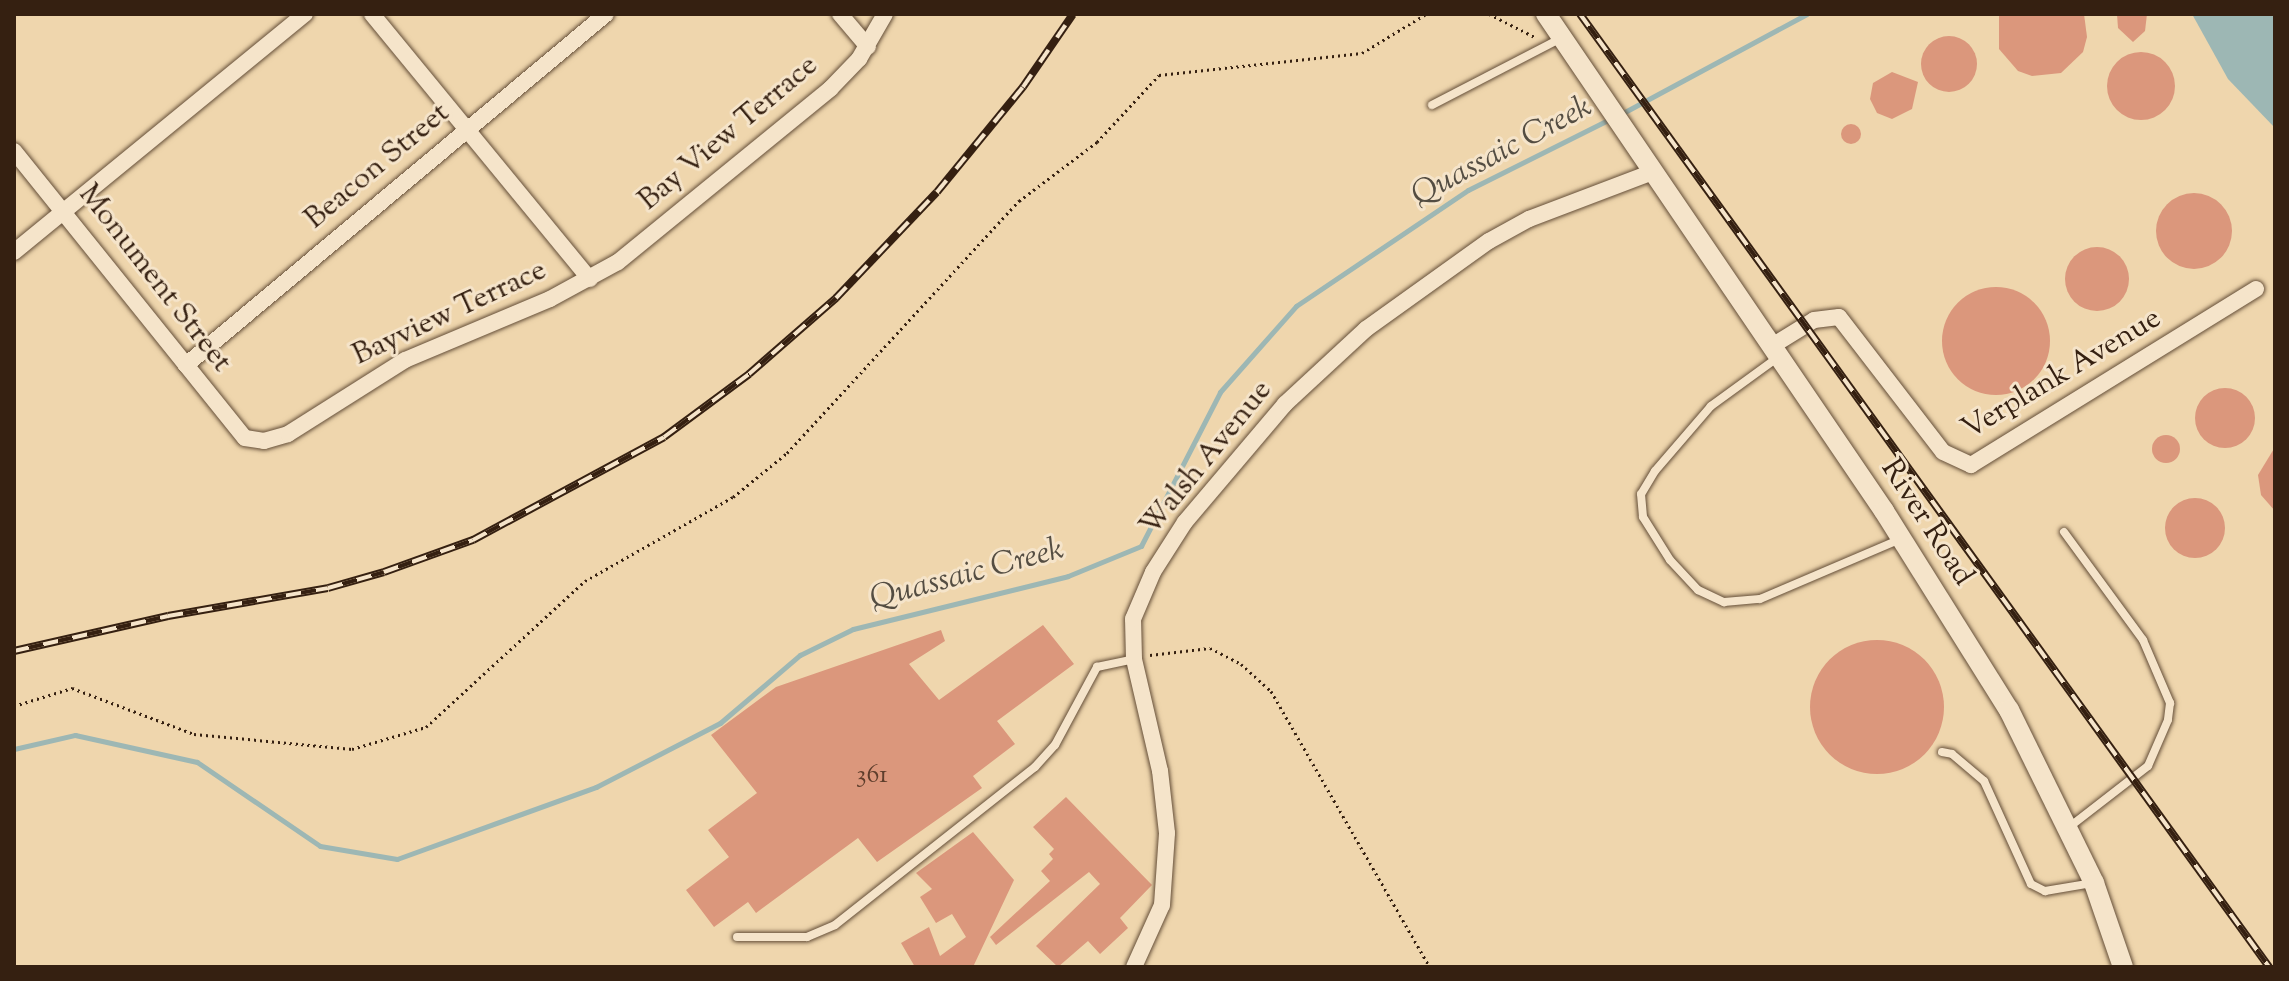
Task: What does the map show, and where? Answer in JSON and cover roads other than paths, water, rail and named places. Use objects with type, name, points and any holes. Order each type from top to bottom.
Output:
[{"type":"street","points":[[14,252],[305,14]]},
{"type":"street","points":[[372,14],[590,279]]},
{"type":"street","name":"Beacon Street","points":[[186,365],[606,14]]},
{"type":"street","points":[[840,14],[868,47]]},
{"type":"street","name":"Bay View Terrace","points":[[590,279],[830,89],[868,47],[885,14]]},
{"type":"street","name":"River Road","points":[[1546,14],[1776,351],[1901,539],[2009,710],[2094,883],[2123,967]]},
{"type":"street","name":"Monument Street","points":[[14,151],[251,441]]},
{"type":"street","name":"Walsh Avenue","points":[[1134,967],[1162,905],[1167,845],[1160,771],[1134,659],[1132,635],[1140,597],[1185,522],[1327,362],[1489,241],[1529,219],[1653,172]]},
{"type":"street","name":"Bayview Terrace","points":[[251,441],[288,434],[391,367],[590,279]]},
{"type":"street","name":"Verplank Avenue","points":[[1776,351],[1814,320],[1839,317],[1943,452],[1971,465],[2256,289]]},
{"type":"lane","points":[[1432,105],[1561,37]]},
{"type":"lane","points":[[1776,351],[1711,406],[1655,471],[1641,494],[1643,517],[1670,560],[1698,590],[1724,602],[1760,599],[1901,539]]},
{"type":"lane","points":[[2064,532],[2143,640],[2170,703],[2168,720],[2148,766],[2068,829]]},
{"type":"lane","points":[[737,937],[807,937],[835,925],[1035,767],[1055,745],[1097,667],[1134,659]]},
{"type":"lane","points":[[1942,752],[1952,754],[1984,781],[2031,884],[2045,891],[2094,883]]},
{"type":"water","points":[[2192,14],[2275,14],[2275,128],[2228,79]]},
{"type":"waterway","name":"Quassaic Creek","points":[[1621,114],[1807,14]]},
{"type":"waterway","name":"Quassaic Creek","points":[[14,749],[75,735],[197,762],[320,846],[397,859],[596,787],[720,723],[800,655],[853,629],[1068,576],[1141,546],[1220,392],[1296,306],[1468,190],[1612,118]]},
{"type":"railway","points":[[14,651],[168,616],[328,588],[384,572],[473,540],[664,437],[749,374],[836,298],[937,192],[1023,87],[1073,14]]},
{"type":"railway","points":[[1580,14],[2269,967]]}]
